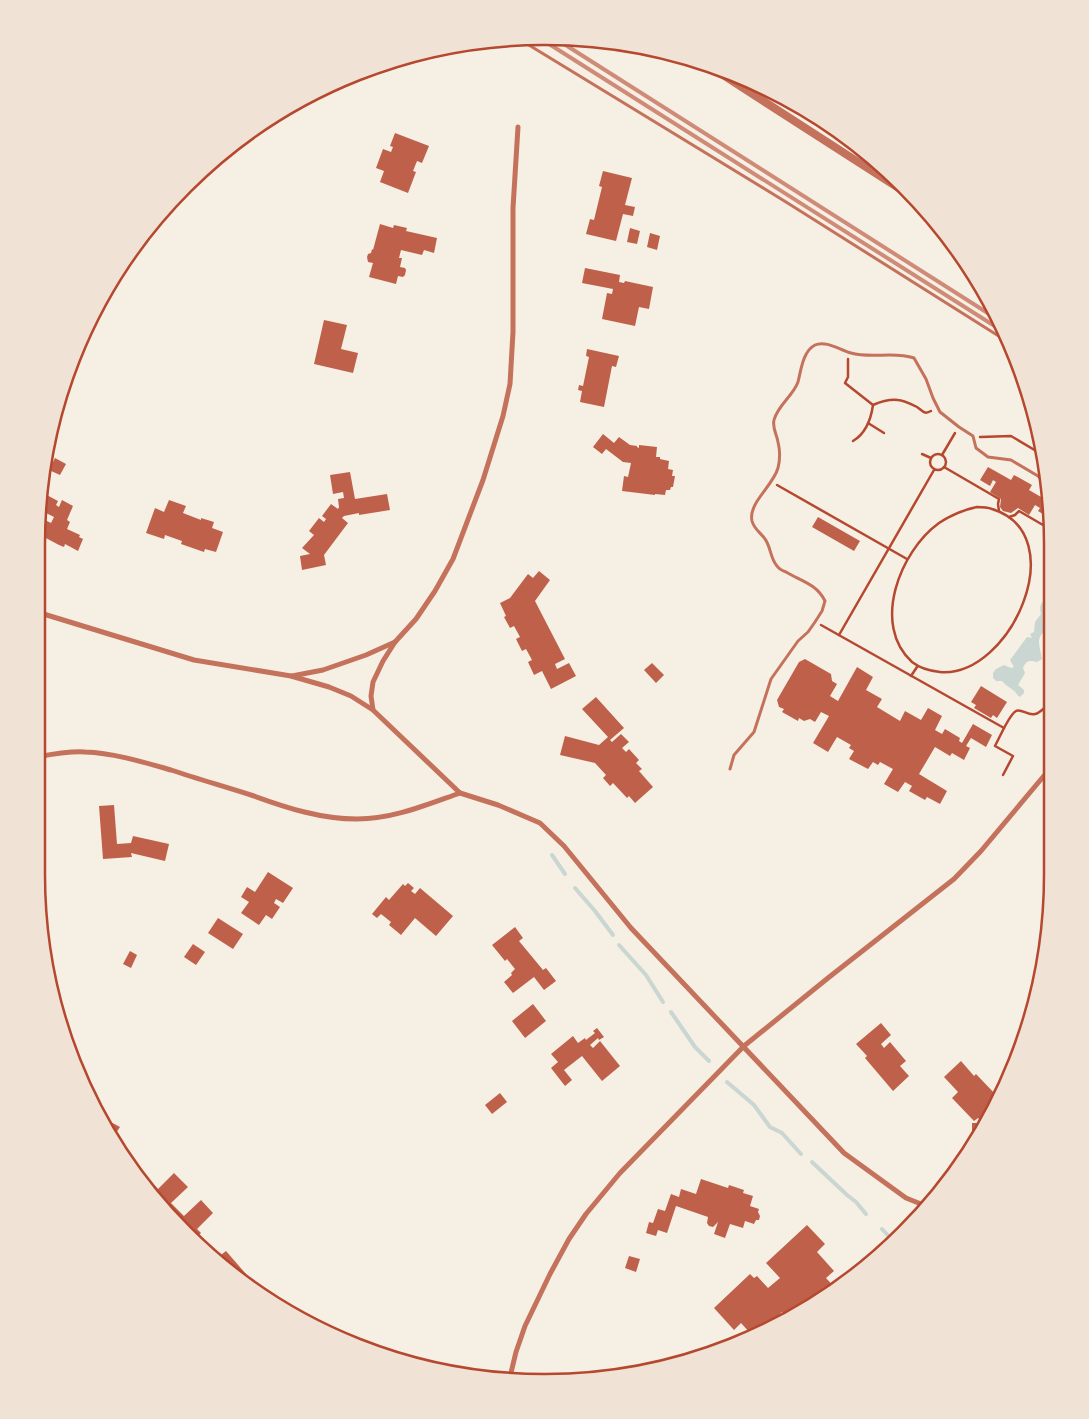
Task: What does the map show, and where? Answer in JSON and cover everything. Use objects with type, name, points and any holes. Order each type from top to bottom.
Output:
[{"type":"street","points":[[735,83],[886,180]]},
{"type":"street","points":[[372,710],[373,682],[383,661],[395,642],[416,619],[435,591],[453,558],[483,480],[501,424],[510,384],[513,332],[513,208],[518,127]]},
{"type":"street","points":[[45,614],[194,660],[291,676],[329,687],[351,696],[372,710],[460,793],[498,805],[540,823],[564,846],[631,928],[844,1154],[906,1198],[920,1204]]},
{"type":"street","points":[[291,676],[323,670],[366,655],[395,642]]},
{"type":"street","points":[[45,756],[64,752],[111,755],[159,766],[293,810],[341,819],[374,818],[401,813],[460,793]]},
{"type":"street","points":[[511,1373],[525,1326],[569,1239],[586,1214],[620,1173],[744,1046],[954,879],[982,851],[1044,776]]},
{"type":"lane","points":[[530,45],[794,207],[997,334]]},
{"type":"lane","points":[[730,769],[734,755],[754,732],[771,679],[798,641],[815,622],[822,611],[825,601],[820,592],[813,586],[778,567],[772,557],[770,545],[764,536],[755,529],[751,520],[751,511],[772,482],[778,469],[778,442],[774,432],[774,421],[798,383],[801,367],[810,348],[817,344],[825,344],[849,352],[868,355],[914,358],[926,379],[940,412],[972,436],[976,448],[988,457],[1011,460],[1040,478]]},
{"type":"path","points":[[849,352],[848,377],[845,383],[873,405]]},
{"type":"path","points":[[873,405],[898,400],[917,407],[924,413],[931,412],[937,406]]},
{"type":"path","points":[[853,441],[860,437],[868,424],[873,405]]},
{"type":"path","points":[[868,424],[884,433]]},
{"type":"path","points":[[942,455],[959,427]]},
{"type":"path","points":[[972,436],[1011,436],[1034,449]]},
{"type":"path","points":[[922,454],[930,458]]},
{"type":"path","points":[[930,458],[936,454],[942,455],[946,460],[941,470],[934,470]]},
{"type":"path","points":[[930,458],[930,465],[934,470]]},
{"type":"path","points":[[944,467],[999,499],[999,512]]},
{"type":"path","points":[[839,635],[934,470]]},
{"type":"path","points":[[772,482],[907,559]]},
{"type":"path","points":[[977,507],[991,508],[999,512],[1012,519],[1022,529],[1028,543],[1030,558],[1028,588],[1016,620],[997,646],[973,664],[959,670],[945,672],[929,671],[917,666],[901,648],[893,627],[893,601],[896,585],[907,559],[927,534],[949,517],[963,510],[977,507]]},
{"type":"path","points":[[1009,517],[1014,516],[1019,511],[1043,523]]},
{"type":"path","points":[[815,622],[1004,728]]},
{"type":"path","points":[[912,676],[917,666]]},
{"type":"path","points":[[1003,775],[1012,756],[995,746],[1004,728],[1017,711],[1020,710],[1026,714],[1034,715],[1044,708]]},
{"type":"shaded area","points":[[1044,601],[1044,632],[1039,639],[1042,659],[1037,662],[1028,661],[1025,663],[1023,668],[1025,673],[1018,685],[1024,690],[1020,697],[1002,681],[996,681],[993,678],[993,673],[1004,665],[1011,668],[1014,667],[1010,660],[1027,637],[1032,638],[1030,634],[1034,632],[1035,622],[1041,614],[1041,605]]},
{"type":"building","points":[[395,133],[429,146],[422,163],[417,161],[413,171],[416,172],[408,193],[380,182],[384,171],[376,168],[383,149],[391,152],[393,147],[390,146]]},
{"type":"building","points":[[603,171],[632,178],[625,205],[635,207],[633,216],[623,214],[616,241],[586,234],[590,219],[594,220],[602,187],[599,186]]},
{"type":"building","points":[[380,224],[393,228],[394,225],[407,228],[406,231],[437,238],[434,253],[424,250],[422,255],[401,250],[399,258],[402,258],[400,267],[406,270],[403,277],[398,276],[396,284],[369,277],[373,263],[368,262],[367,257],[373,250]]},
{"type":"building","points":[[630,228],[640,231],[637,244],[627,242]]},
{"type":"building","points":[[650,233],[660,236],[657,250],[647,247]]},
{"type":"building","points":[[585,268],[620,275],[619,282],[624,283],[625,281],[653,287],[649,309],[639,307],[635,326],[602,319],[607,293],[612,294],[613,289],[582,283]]},
{"type":"building","points":[[324,320],[347,325],[341,349],[358,353],[353,373],[314,364]]},
{"type":"building","points":[[587,349],[619,356],[616,367],[612,366],[604,407],[580,402],[582,391],[578,390],[579,385],[583,386],[589,357],[586,356]]},
{"type":"building","points":[[603,434],[614,443],[619,437],[630,445],[639,448],[639,445],[657,447],[656,457],[669,461],[668,469],[673,470],[672,476],[675,476],[673,487],[670,490],[666,490],[665,495],[622,491],[624,476],[628,477],[631,463],[623,462],[606,449],[602,454],[593,447]]},
{"type":"building","points":[[55,458],[66,464],[60,475],[51,471]]},
{"type":"building","points":[[988,467],[1011,480],[1014,475],[1032,485],[1029,490],[1042,497],[1043,514],[1038,511],[1040,508],[1035,505],[1029,515],[1018,508],[1011,513],[1003,511],[1000,507],[1001,499],[990,492],[996,482],[993,480],[990,486],[980,480]]},
{"type":"building","points":[[350,472],[355,499],[387,494],[390,510],[344,516],[342,518],[348,523],[324,555],[326,565],[302,570],[300,556],[310,554],[302,548],[314,535],[309,531],[319,518],[324,522],[326,519],[322,516],[331,504],[338,509],[338,499],[344,498],[343,492],[333,494],[330,475]]},
{"type":"building","points":[[48,495],[58,501],[56,505],[59,507],[62,500],[73,506],[67,520],[70,522],[67,529],[80,535],[79,537],[83,539],[78,551],[65,544],[64,547],[59,545],[45,538],[46,520],[51,523],[54,517],[46,513]]},
{"type":"building","points":[[169,500],[186,506],[183,513],[201,520],[201,518],[214,522],[212,528],[223,532],[216,552],[205,549],[204,552],[181,544],[182,541],[165,535],[164,539],[146,533],[155,508],[164,512]]},
{"type":"building","points":[[818,517],[860,541],[854,551],[812,527]]},
{"type":"building","points":[[539,571],[550,580],[535,601],[565,659],[555,664],[557,669],[569,663],[576,676],[551,689],[542,671],[534,675],[528,662],[532,660],[526,649],[522,651],[516,639],[520,637],[514,626],[510,628],[500,603],[510,598],[528,574],[533,578]]},
{"type":"building","points":[[805,659],[831,674],[832,681],[837,684],[830,696],[838,701],[857,667],[873,677],[866,690],[882,699],[877,707],[900,721],[905,711],[921,720],[928,708],[942,716],[935,730],[942,734],[945,729],[960,738],[959,741],[962,743],[973,724],[992,735],[986,747],[971,738],[966,746],[970,748],[964,760],[952,753],[950,756],[935,747],[919,774],[947,791],[940,804],[927,797],[925,800],[909,791],[912,786],[905,782],[898,792],[884,784],[893,769],[880,762],[878,765],[873,762],[868,769],[849,759],[854,751],[849,748],[851,745],[837,737],[828,752],[813,743],[829,716],[821,712],[815,722],[810,719],[804,721],[799,718],[798,721],[782,712],[784,709],[779,707],[777,700],[799,662]]},
{"type":"building","points":[[652,663],[664,675],[656,683],[644,670]]},
{"type":"building","points":[[981,686],[1007,702],[997,718],[993,715],[991,718],[974,708],[976,705],[971,702]]},
{"type":"building","points":[[596,697],[624,728],[610,740],[612,742],[621,734],[629,742],[622,748],[626,752],[629,749],[639,760],[636,763],[642,769],[639,771],[653,787],[635,803],[629,796],[627,798],[613,783],[610,786],[603,778],[606,775],[595,763],[560,755],[565,736],[599,745],[608,737],[582,709]]},
{"type":"building","points":[[114,805],[117,844],[131,843],[133,836],[169,844],[165,861],[131,853],[132,857],[103,859],[99,806]]},
{"type":"building","points":[[268,872],[293,888],[283,903],[276,899],[274,903],[280,907],[272,919],[266,915],[259,925],[241,913],[249,902],[241,897],[247,887],[255,892]]},
{"type":"building","points":[[408,883],[414,888],[411,891],[415,894],[420,888],[453,916],[436,936],[415,918],[401,935],[389,925],[391,922],[381,914],[377,918],[372,914],[386,897],[389,900],[403,884],[405,886]]},
{"type":"building","points":[[218,918],[243,934],[233,949],[208,933]]},
{"type":"building","points":[[515,927],[523,938],[519,941],[543,970],[546,968],[556,981],[544,990],[534,977],[513,993],[504,982],[512,975],[511,973],[515,969],[507,959],[505,961],[492,945]]},
{"type":"building","points":[[193,944],[205,952],[196,965],[184,957]]},
{"type":"building","points":[[130,951],[137,955],[131,968],[123,964]]},
{"type":"building","points":[[533,1004],[546,1021],[525,1038],[512,1021]]},
{"type":"building","points":[[881,1023],[891,1035],[881,1044],[884,1048],[890,1042],[906,1061],[900,1066],[909,1076],[893,1091],[865,1058],[867,1056],[856,1044]]},
{"type":"building","points":[[597,1028],[604,1037],[599,1040],[598,1038],[590,1045],[593,1048],[600,1041],[620,1066],[602,1081],[582,1056],[564,1070],[572,1080],[565,1086],[551,1068],[558,1062],[551,1054],[573,1036],[578,1043],[585,1038],[586,1040],[595,1033],[593,1031]]},
{"type":"building","points":[[961,1061],[974,1076],[976,1074],[993,1092],[979,1119],[978,1118],[974,1121],[952,1098],[958,1092],[944,1077]]},
{"type":"building","points":[[500,1093],[507,1102],[492,1114],[485,1105]]},
{"type":"building","points":[[111,1122],[120,1127],[117,1132]]},
{"type":"building","points":[[972,1123],[978,1123],[972,1132]]},
{"type":"building","points":[[174,1173],[188,1187],[171,1203],[184,1216],[201,1200],[213,1213],[197,1229],[201,1233],[199,1235],[154,1187],[158,1189]]},
{"type":"building","points":[[701,1179],[728,1188],[729,1185],[744,1190],[743,1193],[753,1196],[750,1206],[759,1209],[759,1220],[756,1220],[754,1224],[745,1221],[743,1228],[730,1224],[725,1238],[714,1234],[718,1222],[713,1227],[709,1226],[707,1223],[708,1217],[676,1206],[667,1233],[658,1230],[656,1236],[646,1233],[649,1222],[653,1223],[658,1209],[665,1211],[671,1194],[679,1197],[681,1189],[696,1194]]},
{"type":"building","points":[[807,1225],[825,1244],[817,1252],[834,1271],[826,1278],[831,1284],[794,1307],[748,1330],[741,1323],[734,1330],[714,1308],[750,1274],[754,1278],[757,1276],[768,1288],[780,1278],[766,1263]]},
{"type":"building","points":[[226,1251],[246,1274],[240,1271],[221,1255]]},
{"type":"building","points":[[629,1256],[640,1259],[636,1272],[625,1268]]},
{"type":"waterway","points":[[552,855],[565,874]]},
{"type":"waterway","points":[[575,888],[613,935]]},
{"type":"waterway","points":[[619,945],[646,975],[663,1002]]},
{"type":"waterway","points":[[671,1012],[695,1047],[709,1061]]},
{"type":"waterway","points":[[727,1082],[754,1105],[770,1127],[782,1133],[801,1154]]},
{"type":"waterway","points":[[812,1162],[856,1202],[866,1214]]},
{"type":"waterway","points":[[882,1229],[889,1236]]},
{"type":"railway","points":[[551,45],[992,324]]},
{"type":"railway","points":[[567,46],[986,312]]}]
